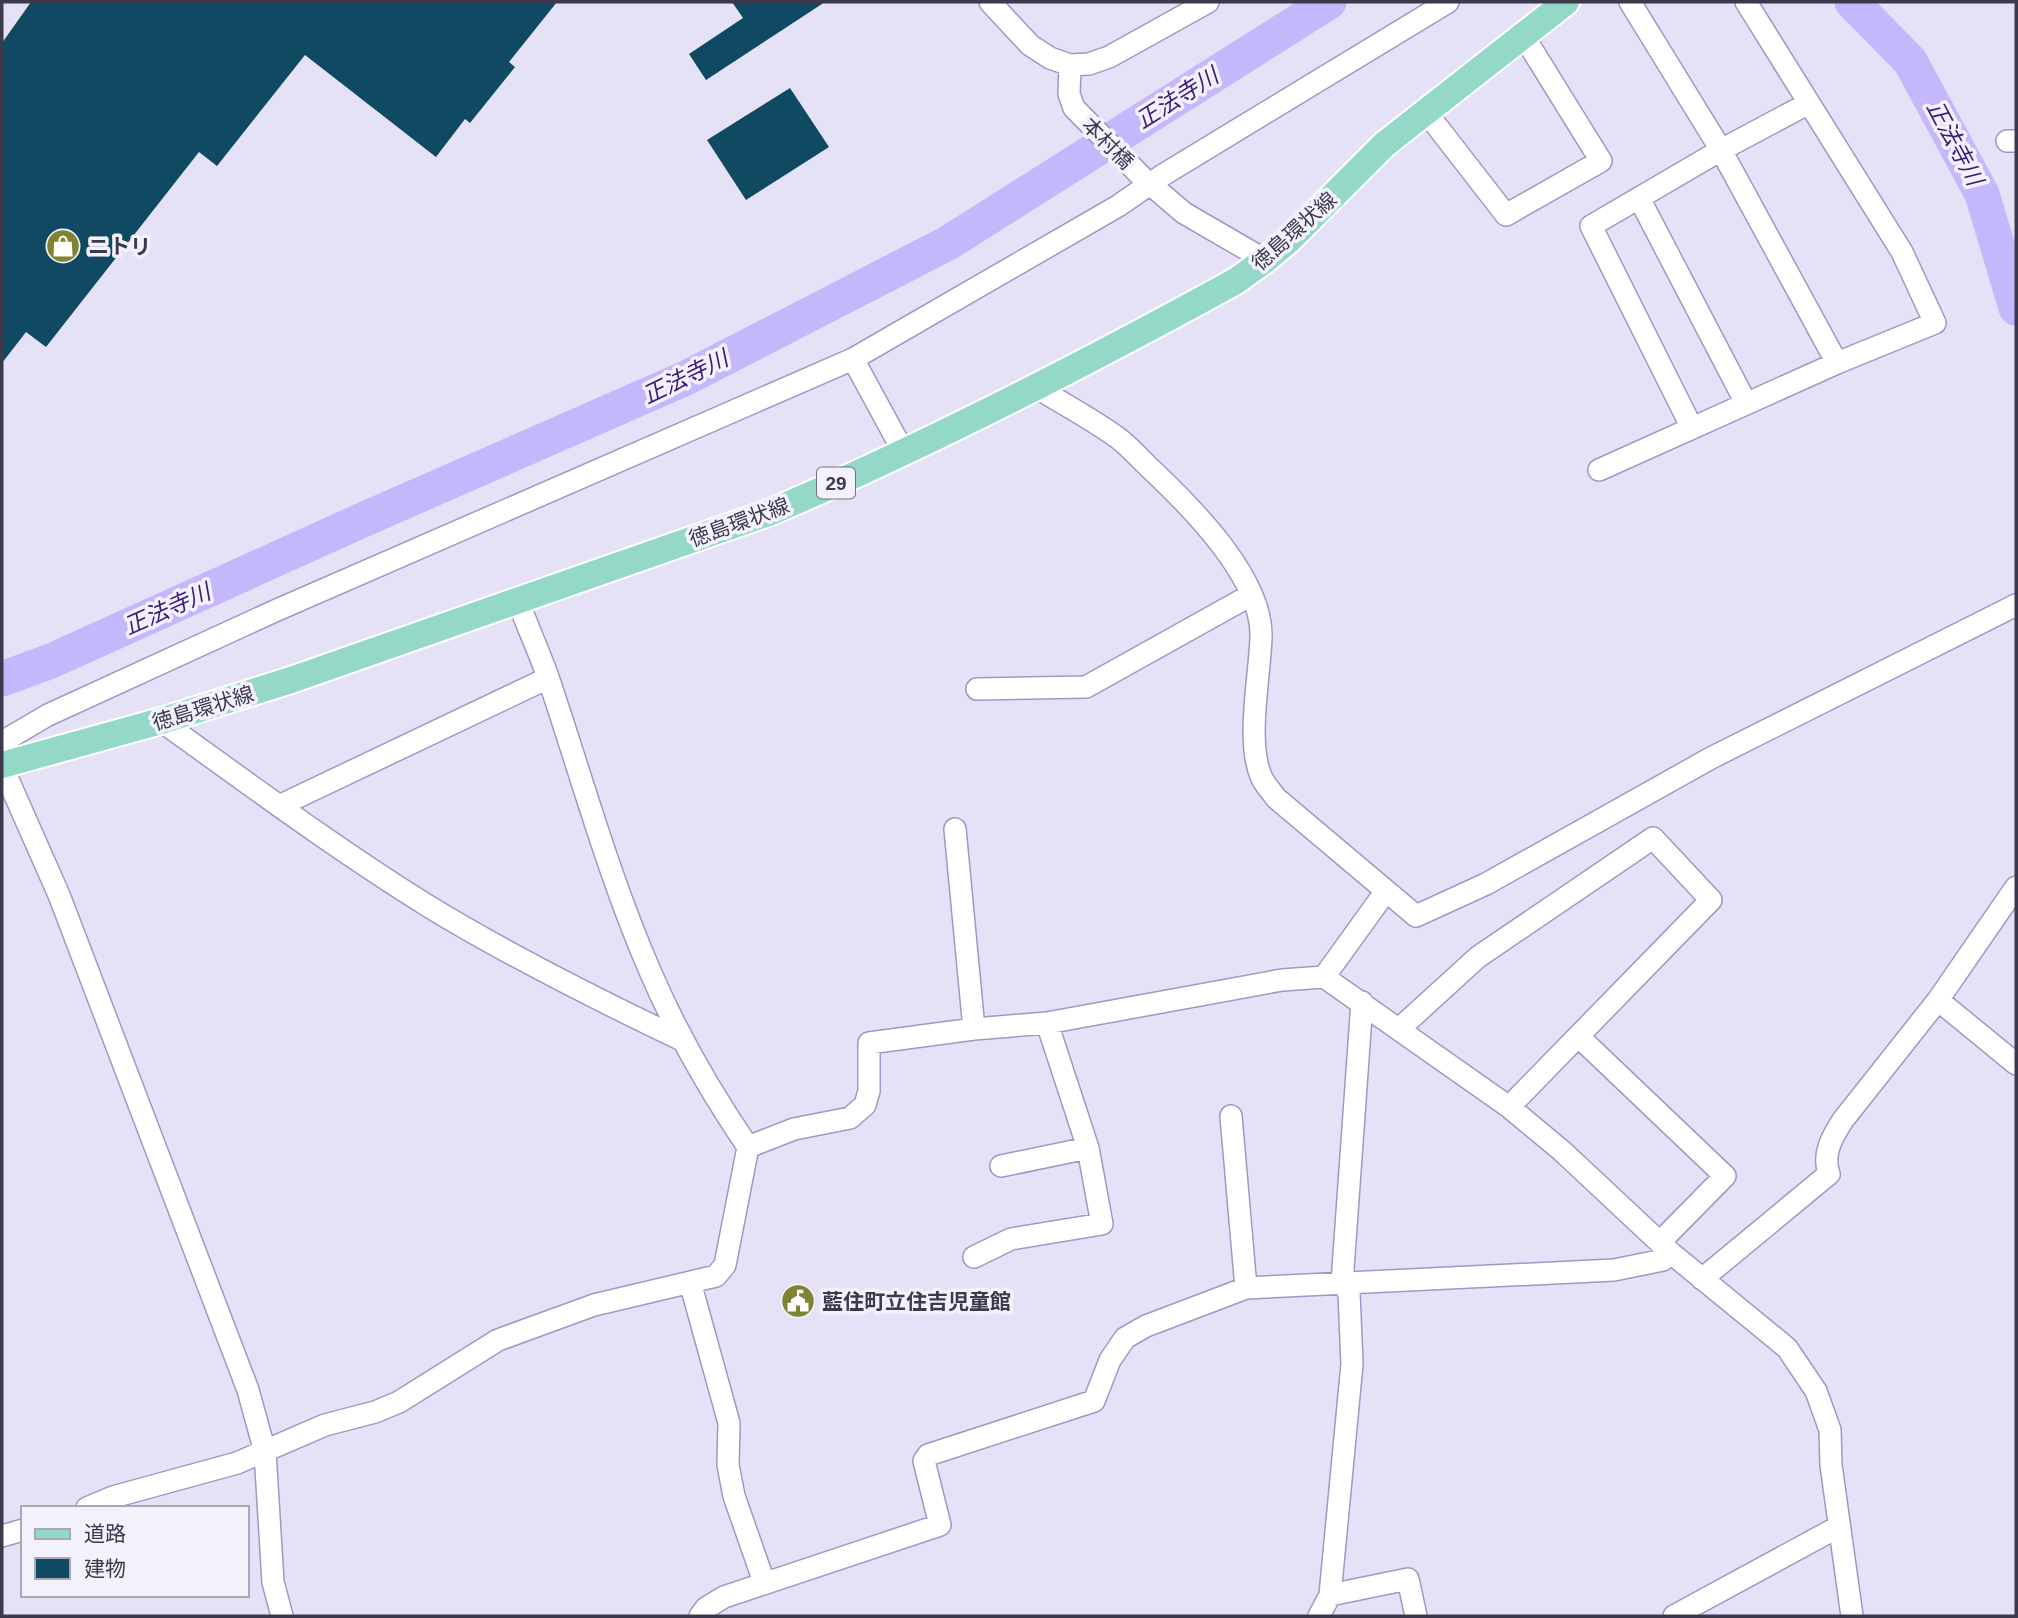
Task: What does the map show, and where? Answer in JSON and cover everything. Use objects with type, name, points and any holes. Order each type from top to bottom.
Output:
[{"type":"main road","name":"徳島環状線","points":[[2,765],[161,722],[291,680],[771,512],[1036,387],[1224,288],[1265,260],[1385,144],[1566,2]]},
{"type":"street","points":[[990,2],[1030,45],[1050,58],[1070,65],[1089,64],[1109,57],[1208,2]]},
{"type":"street","points":[[2,742],[48,715],[289,604],[853,359],[1118,206],[1146,181],[1448,2]]},
{"type":"street","points":[[1630,2],[1721,150],[1837,363]]},
{"type":"street","points":[[1599,470],[1837,363],[1935,323],[1902,252],[1746,2]]},
{"type":"street","points":[[1426,112],[1506,215],[1601,161],[1523,36]]},
{"type":"street","name":"本村橋","points":[[1070,65],[1069,94],[1074,108],[1146,181],[1184,213],[1265,260]]},
{"type":"street","points":[[1692,428],[1591,226],[1721,150],[1809,103]]},
{"type":"street","points":[[1639,198],[1746,403]]},
{"type":"street","points":[[853,359],[904,451]]},
{"type":"street","points":[[1036,387],[1119,439],[1221,542],[1237,566],[1251,595],[1261,635],[1255,708],[1256,760],[1261,777],[1276,798],[1416,916],[1486,884],[1711,758],[2016,605]]},
{"type":"street","points":[[977,689],[1086,687],[1251,595]]},
{"type":"street","points":[[92,1506],[113,1497],[237,1463],[325,1425],[375,1412],[400,1402],[498,1340],[594,1305],[716,1276],[725,1265],[748,1147],[709,1090],[650,971],[605,854],[548,678],[518,601]]},
{"type":"street","points":[[279,806],[548,678]]},
{"type":"street","points":[[161,722],[279,806],[428,906],[598,1000],[682,1040]]},
{"type":"street","points":[[2,765],[59,895],[248,1391],[265,1452],[273,1582],[282,1616]]},
{"type":"street","points":[[955,829],[974,1029]]},
{"type":"street","points":[[1399,1029],[1478,957],[1653,838],[1711,900],[1509,1107]]},
{"type":"street","points":[[1702,1279],[1829,1174],[1826,1165],[1830,1142],[1843,1121],[1938,1000],[2016,887]]},
{"type":"street","points":[[1324,977],[1386,891]]},
{"type":"street","points":[[748,1147],[794,1129],[850,1118],[866,1105],[869,1091],[869,1043],[974,1029],[1047,1023],[1282,981],[1324,977],[1509,1107],[1702,1279],[1787,1348],[1816,1391],[1830,1430],[1838,1527],[1852,1616]]},
{"type":"street","points":[[1938,1000],[2016,1064]]},
{"type":"street","points":[[1319,1616],[1330,1595],[1352,1364],[1349,1293],[1342,1283],[1362,1002]]},
{"type":"street","points":[[974,1257],[1011,1239],[1102,1224],[1088,1148],[1047,1023]]},
{"type":"street","points":[[700,1616],[706,1608],[724,1597],[940,1525],[924,1461],[928,1455],[1094,1401],[1110,1360],[1125,1338],[1146,1326],[1246,1288],[1614,1270],[1663,1260],[1666,1247],[1725,1176],[1578,1036]]},
{"type":"street","points":[[1231,1115],[1246,1288]]},
{"type":"street","points":[[1001,1166],[1088,1148]]},
{"type":"street","points":[[690,1282],[729,1423],[728,1465],[734,1496],[764,1583]]},
{"type":"street","points":[[1678,1615],[1838,1527]]},
{"type":"street","points":[[2,1536],[21,1531]]},
{"type":"street","points":[[1330,1595],[1408,1579],[1416,1616]]},
{"type":"building","points":[[31,2],[557,2],[509,62],[515,67],[470,123],[465,119],[436,157],[305,55],[217,166],[199,152],[46,347],[26,332],[2,363],[2,43]]},
{"type":"building","points":[[732,2],[825,2],[706,80],[689,54],[743,18]]},
{"type":"building","points":[[790,88],[829,147],[746,200],[707,140]]},
{"type":"waterway","name":"正法寺川","points":[[2,679],[51,661],[686,378],[948,243],[1329,2]]},
{"type":"waterway","name":"正法寺川","points":[[1852,2],[1910,61],[1982,194],[2016,308]]},
{"type":"place","name":"ニトリ","points":[[63,246]]},
{"type":"place","name":"藍住町立住吉児童館","points":[[798,1301]]}]
